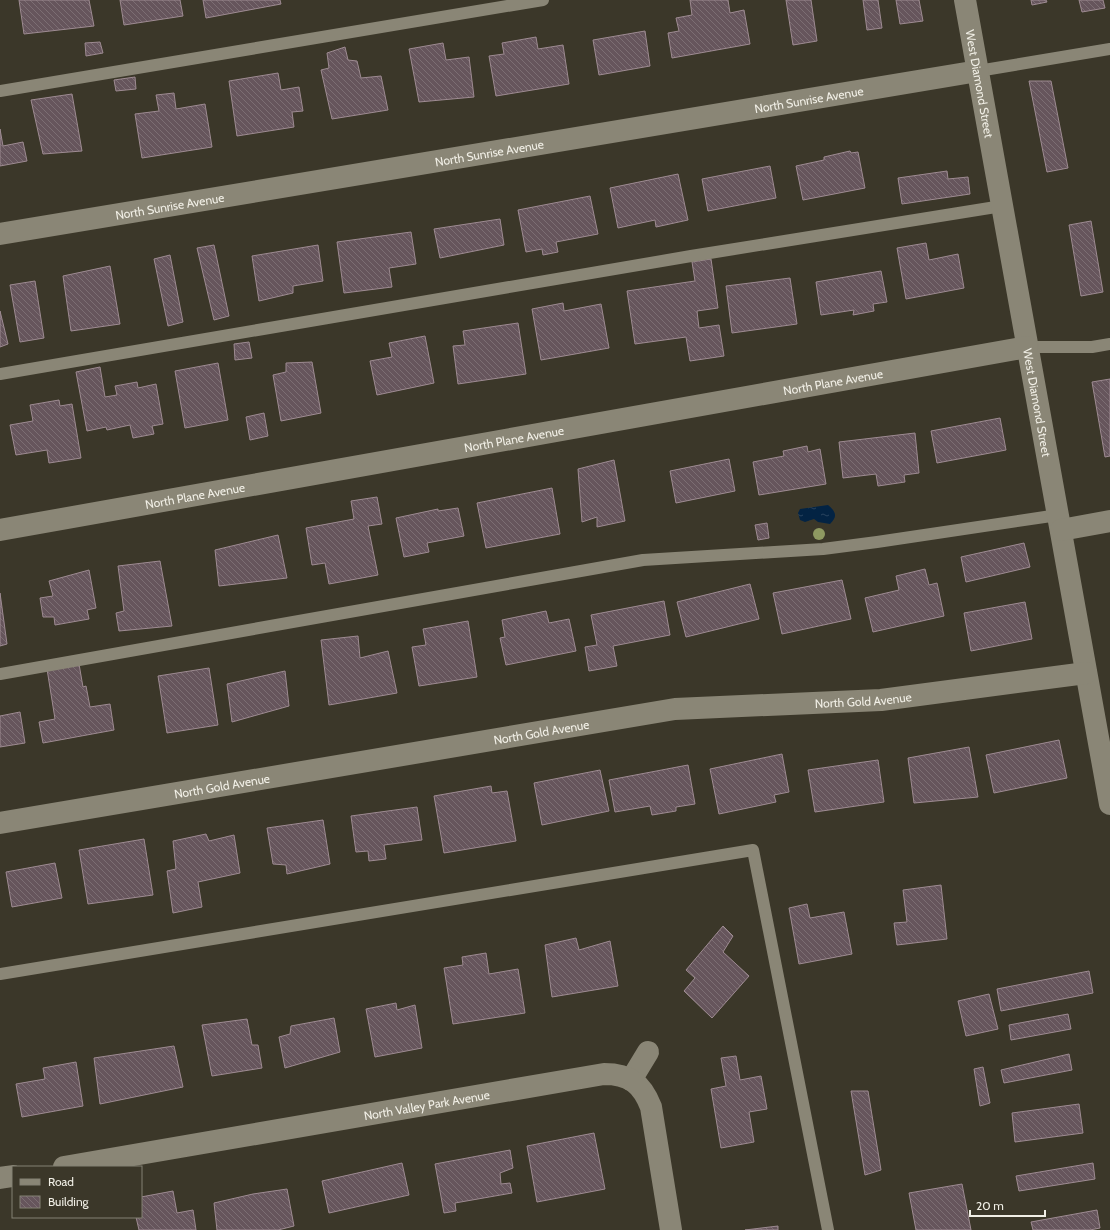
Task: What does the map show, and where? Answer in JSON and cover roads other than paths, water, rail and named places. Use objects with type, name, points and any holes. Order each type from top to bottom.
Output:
[{"type":"street","name":"West Diamond Street","points":[[965,0],[1110,804]]},
{"type":"street","name":"North Sunrise Avenue","points":[[0,234],[978,71]]},
{"type":"street","name":"North Plane Avenue","points":[[0,530],[1027,347]]},
{"type":"street","points":[[1060,523],[1110,521]]},
{"type":"street","name":"North Gold Avenue","points":[[0,823],[675,709],[881,700],[1086,673]]},
{"type":"street","points":[[631,1080],[648,1052]]},
{"type":"street","name":"North Valley Park Avenue","points":[[70,1166],[604,1074],[614,1074],[631,1080],[639,1085],[646,1094],[651,1107],[671,1230]]},
{"type":"street","points":[[0,1178],[12,1176]]},
{"type":"lane","points":[[0,91],[543,0]]},
{"type":"lane","points":[[978,71],[1110,49]]},
{"type":"lane","points":[[0,374],[675,259],[1002,206]]},
{"type":"lane","points":[[1027,347],[1092,347],[1110,344]]},
{"type":"lane","points":[[0,674],[643,560],[823,548],[1060,523]]},
{"type":"lane","points":[[0,974],[753,850],[828,1230]]},
{"type":"water","points":[[828,505],[835,514],[834,519],[830,524],[818,522],[814,519],[805,522],[800,520],[798,513],[800,509]]}]
